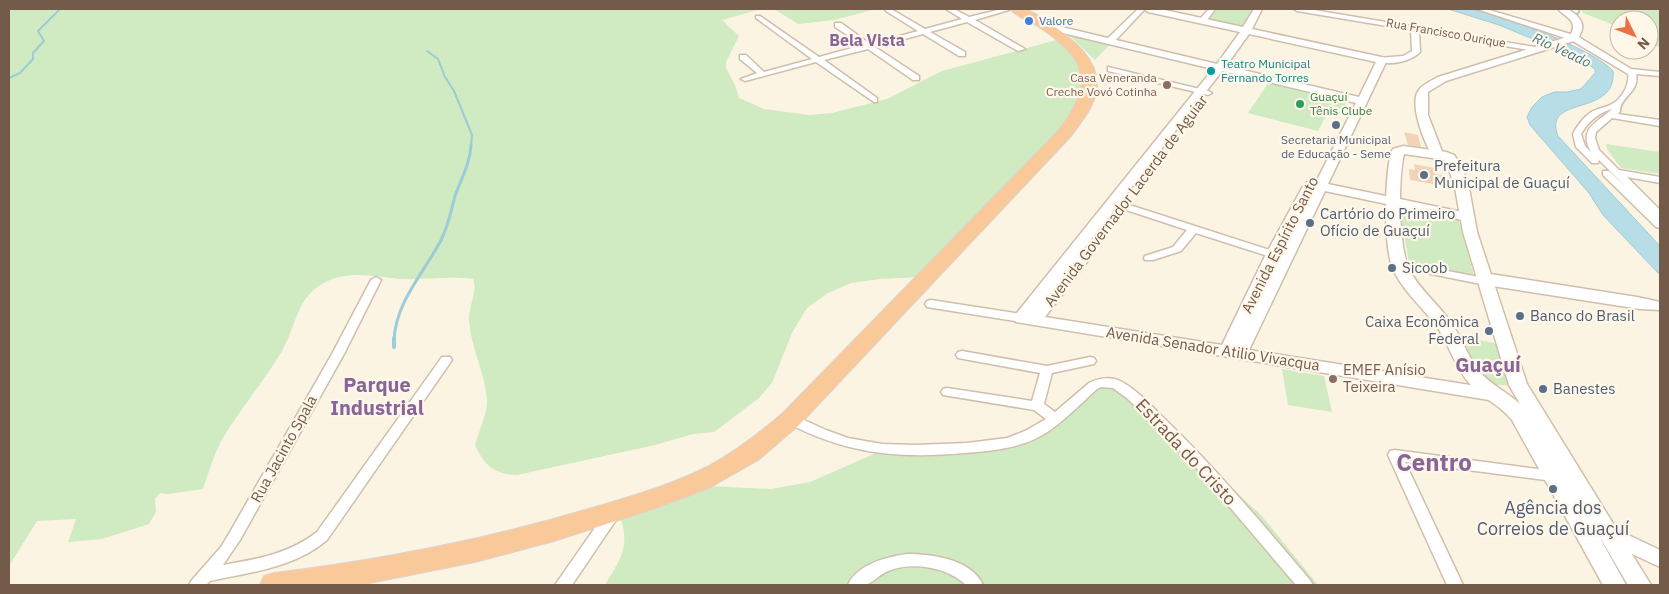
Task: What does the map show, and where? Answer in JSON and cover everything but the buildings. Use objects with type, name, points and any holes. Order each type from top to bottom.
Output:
[{"type":"highway","points":[[274,585],[379,571],[463,556],[540,536],[670,493],[725,468],[755,449],[791,419],[1065,133],[1085,108],[1091,82],[1081,57],[1072,46],[1049,26],[1016,9]]},
{"type":"main road","points":[[1615,585],[1514,408],[1475,378],[1445,327],[1400,265],[1394,198],[1398,152],[1403,150],[1437,154],[1449,158],[1455,166],[1485,279],[1518,385],[1640,585]]},
{"type":"main road","points":[[1495,395],[1509,391],[1518,385]]},
{"type":"street","points":[[949,9],[1021,49]]},
{"type":"street","points":[[745,79],[1009,9]]},
{"type":"street","points":[[1110,41],[1142,9]]},
{"type":"street","points":[[1148,9],[1379,59],[1404,59],[1413,56],[1416,52],[1415,28]]},
{"type":"street","points":[[1202,21],[1212,9]]},
{"type":"street","name":"Avenida Governador Lacerda de Aguiar","points":[[1028,319],[1205,92],[1249,31],[1258,9]]},
{"type":"street","name":"Rua Francisco Ourique","points":[[1298,9],[1538,48]]},
{"type":"street","points":[[1480,9],[1570,40],[1629,71],[1660,74]]},
{"type":"street","points":[[1437,154],[1421,110],[1420,102],[1423,91],[1428,86],[1442,79],[1538,48],[1570,40],[1580,30],[1579,25],[1573,16],[1562,9]]},
{"type":"street","points":[[888,10],[962,54]]},
{"type":"street","points":[[758,17],[874,100]]},
{"type":"street","points":[[838,26],[916,78]]},
{"type":"street","points":[[1049,26],[1358,100]]},
{"type":"street","points":[[743,57],[762,74]]},
{"type":"street","name":"Avenida Espírito Santo","points":[[1233,353],[1279,256],[1379,59]]},
{"type":"street","points":[[1111,69],[1205,92]]},
{"type":"street","points":[[1629,71],[1634,78],[1633,84],[1616,106],[1616,111],[1590,135],[1590,143],[1594,151],[1660,215]]},
{"type":"street","points":[[1616,106],[1606,108],[1594,114],[1580,128],[1577,134],[1578,140],[1581,146],[1625,192],[1660,225]]},
{"type":"street","points":[[1610,115],[1660,123]]},
{"type":"street","points":[[1616,172],[1660,180]]},
{"type":"street","points":[[1317,182],[1466,212]]},
{"type":"street","points":[[1119,204],[1279,256]]},
{"type":"street","points":[[1149,258],[1177,249],[1194,228]]},
{"type":"street","points":[[1400,265],[1640,305],[1660,306]]},
{"type":"street","name":"Rua Jacinto Spala","points":[[201,580],[226,551],[235,536],[338,354],[376,280]]},
{"type":"street","name":"Avenida Senador Atilio Vivacqua","points":[[931,304],[1495,395]]},
{"type":"street","points":[[962,355],[1047,370],[1090,361]]},
{"type":"street","points":[[201,580],[288,556],[315,543],[322,536],[446,360]]},
{"type":"street","points":[[1037,406],[1047,370]]},
{"type":"street","name":"Estrada do Cristo","points":[[791,419],[822,434],[845,442],[902,450],[932,451],[1017,441],[1031,435],[1099,383],[1116,384],[1124,389],[1199,461],[1305,585]]},
{"type":"street","points":[[947,392],[1037,406],[1055,418]]},
{"type":"street","points":[[1455,585],[1395,455],[1553,476]]},
{"type":"street","points":[[563,585],[615,511]]},
{"type":"street","points":[[1583,530],[1608,533],[1660,559]]},
{"type":"street","points":[[856,585],[872,571],[885,564],[906,560],[935,562],[957,569],[975,585]]},
{"type":"green space","points":[[9,9],[761,9],[722,20],[739,36],[726,62],[726,68],[739,98],[764,109],[810,115],[832,113],[887,99],[942,71],[1060,39],[1073,53],[1085,76],[1080,110],[922,277],[880,279],[851,283],[828,293],[807,308],[792,333],[772,383],[759,398],[714,432],[693,434],[655,445],[517,475],[496,471],[491,468],[475,445],[487,400],[484,380],[470,331],[470,310],[474,294],[473,279],[400,279],[351,275],[331,279],[313,290],[307,297],[282,351],[220,444],[203,489],[168,494],[160,493],[155,499],[156,512],[149,524],[102,539],[68,542],[76,519],[37,521],[9,566]]},
{"type":"green space","points":[[774,9],[876,9],[834,20],[798,24]]},
{"type":"green space","points":[[1215,9],[1255,9],[1243,27],[1208,19]]},
{"type":"green space","points":[[1581,9],[1660,9],[1660,47],[1659,10],[1609,10],[1609,23],[1583,13]]},
{"type":"green space","points":[[1067,33],[1111,43],[1095,60]]},
{"type":"green space","name":"Guaçuí Tênis Clube","points":[[1269,82],[1348,100],[1342,111],[1330,108],[1318,131],[1248,113]]},
{"type":"green space","points":[[1606,144],[1660,152],[1660,174],[1621,168],[1607,149]]},
{"type":"green space","points":[[1399,206],[1458,218],[1474,276],[1409,263]]},
{"type":"green space","points":[[1463,337],[1499,344],[1512,382],[1509,385],[1499,385],[1484,377],[1478,371]]},
{"type":"green space","points":[[1282,369],[1324,376],[1332,412],[1288,405]]},
{"type":"green space","points":[[1115,382],[1261,515],[1318,585],[605,585],[619,561],[624,546],[624,529],[621,519],[709,486],[771,489],[810,482],[874,454],[942,455],[974,451],[1049,422],[1099,386]]},
{"type":"water","name":"Rio Veado","points":[[1448,9],[1471,9],[1525,25],[1568,43],[1603,62],[1613,71],[1611,86],[1604,95],[1569,109],[1560,115],[1556,123],[1558,136],[1660,246],[1660,275],[1603,215],[1589,193],[1530,125],[1527,117],[1532,107],[1542,97],[1554,92],[1581,89],[1595,73],[1595,69],[1581,59],[1499,25]]},
{"type":"waterway","points":[[9,78],[20,73],[33,59],[33,53],[44,41],[38,31],[60,9]]},
{"type":"waterway","points":[[1575,14],[1578,14],[1580,9]]},
{"type":"waterway","points":[[427,51],[438,59],[445,77],[454,91],[472,135],[471,147]]},
{"type":"waterway","points":[[394,340],[396,326],[405,300],[446,230],[455,196],[467,165],[471,145]]},
{"type":"waterway","points":[[394,340],[394,347]]},
{"type":"place","name":"Valore","points":[[1029,21]]},
{"type":"place","name":"Teatro Municipal Fernando Torres","points":[[1211,71]]},
{"type":"place","name":"Casa Veneranda Creche Vovó Cotinha","points":[[1167,85]]},
{"type":"place","name":"Guaçuí Tênis Clube","points":[[1300,104]]},
{"type":"place","name":"Secretaria Municipal de Educação - Seme","points":[[1336,125]]},
{"type":"place","name":"Prefeitura Municipal de Guaçuí","points":[[1424,175]]},
{"type":"place","name":"Cartório do Primeiro Ofício de Guaçuí","points":[[1310,223]]},
{"type":"place","name":"Sicoob","points":[[1392,268]]},
{"type":"place","name":"Banco do Brasil","points":[[1520,316]]},
{"type":"place","name":"Caixa Econômica Federal","points":[[1489,331]]},
{"type":"place","name":"EMEF Anísio Teixeira","points":[[1333,379]]},
{"type":"place","name":"Banestes","points":[[1543,389]]},
{"type":"place","name":"Agência dos Correios de Guaçuí","points":[[1553,489]]},
{"type":"district","name":"Bela Vista","points":[[867,40]]},
{"type":"district","name":"Guaçuí","points":[[1488,365]]},
{"type":"district","name":"Parque Industrial","points":[[377,396]]},
{"type":"district","name":"Centro","points":[[1434,463]]}]
